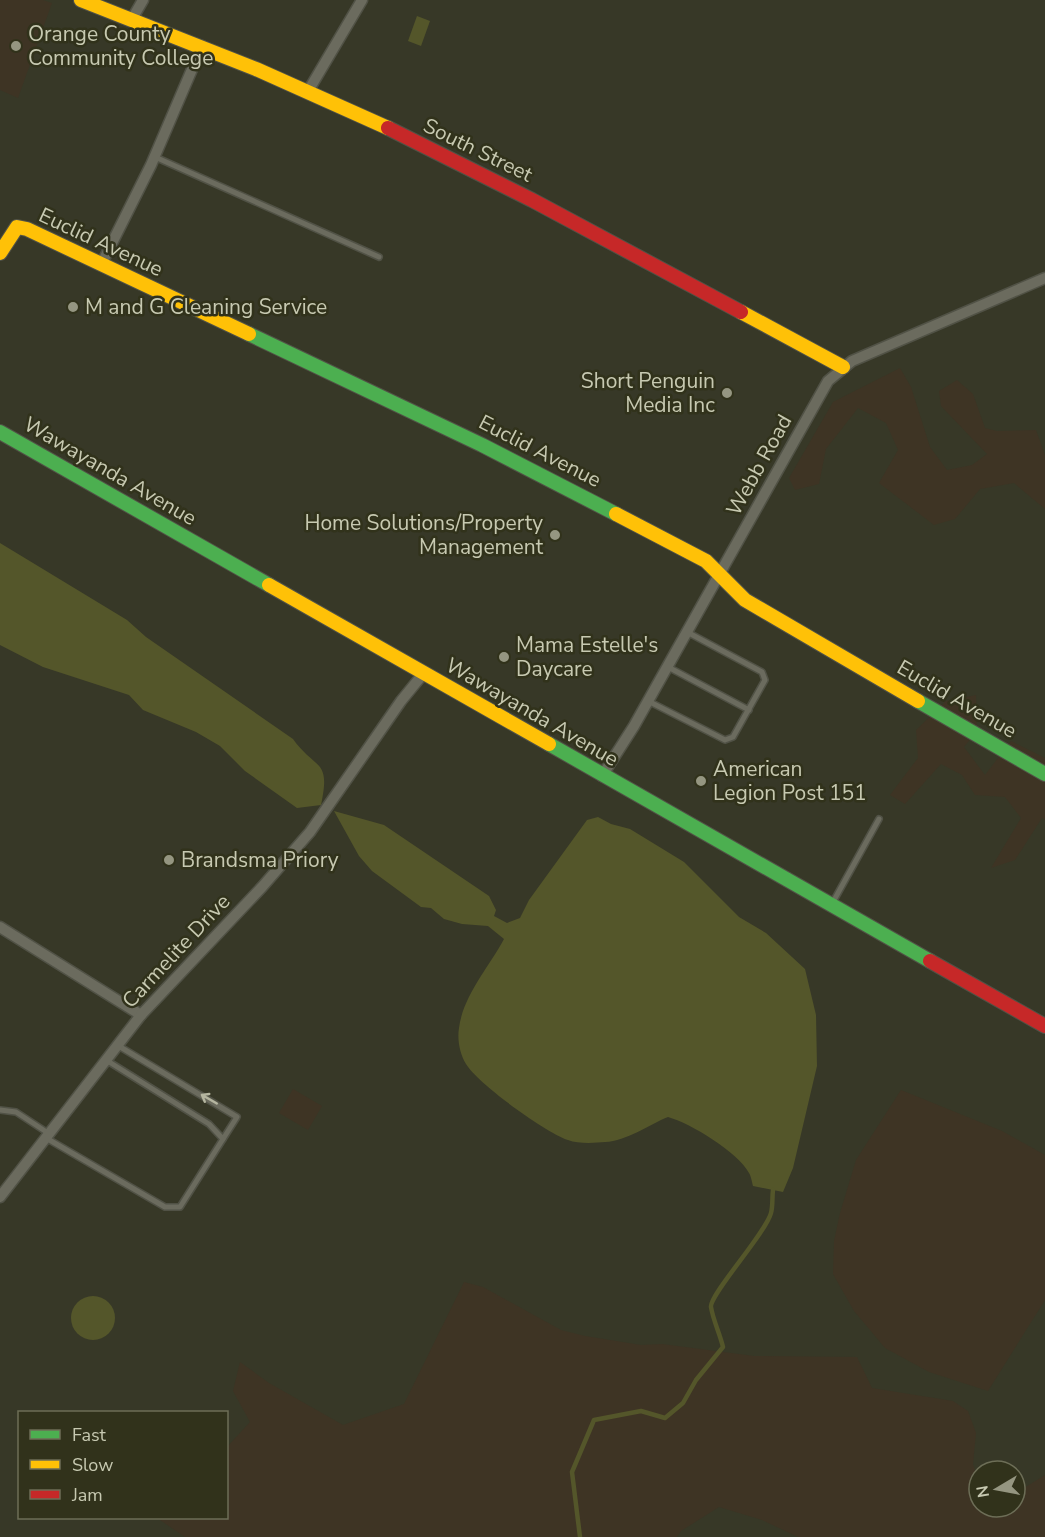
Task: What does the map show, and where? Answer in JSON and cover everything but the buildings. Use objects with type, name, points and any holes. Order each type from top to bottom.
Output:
[{"type":"street","name":"South Street","points":[[81,0],[202,46],[424,146],[524,196],[843,367]]},
{"type":"street","points":[[132,19],[143,0]]},
{"type":"street","points":[[308,93],[362,0]]},
{"type":"street","points":[[100,265],[155,157],[202,46]]},
{"type":"street","name":"Euclid Avenue","points":[[0,253],[17,227],[482,445],[706,561],[745,600],[1045,774]]},
{"type":"street","name":"Webb Road","points":[[602,776],[668,667],[828,381],[843,367],[1045,278]]},
{"type":"street","name":"Wawayanda Avenue","points":[[0,432],[1045,1026]]},
{"type":"street","name":"Carmelite Drive","points":[[0,1197],[141,1015],[262,887],[310,832],[401,701],[423,674]]},
{"type":"street","points":[[0,927],[141,1015]]},
{"type":"lane","points":[[155,157],[380,257]]},
{"type":"lane","points":[[648,700],[725,740],[733,737],[749,710],[765,680],[762,672],[687,633]]},
{"type":"lane","points":[[668,667],[749,710]]},
{"type":"lane","points":[[831,906],[879,819]]},
{"type":"lane","points":[[0,1110],[16,1112],[47,1135],[165,1208],[180,1207],[237,1117],[117,1045]]},
{"type":"lane","points":[[106,1059],[209,1125],[224,1139]]},
{"type":"shaded area","name":"Orange County Community College","points":[[0,0],[43,0],[52,3],[18,98],[0,90]]},
{"type":"shaded area","points":[[417,16],[430,21],[421,46],[408,41]]},
{"type":"shaded area","points":[[900,368],[911,387],[930,447],[947,470],[972,465],[987,454],[941,406],[939,391],[957,380],[973,394],[985,428],[997,431],[1036,430],[1045,455],[1045,509],[1014,483],[980,489],[955,519],[934,525],[879,483],[898,450],[886,423],[858,408],[826,449],[819,484],[795,490],[789,478],[833,402]]},
{"type":"shaded area","points":[[0,543],[127,620],[146,637],[293,739],[323,772],[324,790],[321,805],[297,808],[245,771],[220,746],[196,732],[143,710],[129,695],[43,667],[0,645]]},
{"type":"shaded area","points":[[976,695],[977,731],[964,747],[985,775],[1011,741],[1045,758],[1045,820],[1042,818],[1015,860],[991,868],[1021,818],[1005,797],[975,795],[962,775],[941,764],[905,804],[890,795],[918,758],[916,730],[946,701]]},
{"type":"shaded area","points":[[334,811],[384,825],[489,896],[496,910],[494,916],[507,923],[520,918],[529,900],[587,820],[598,817],[611,824],[630,829],[684,862],[739,917],[766,933],[805,969],[816,1015],[817,1066],[793,1168],[783,1192],[753,1186],[749,1173],[735,1156],[713,1139],[677,1120],[668,1117],[629,1136],[613,1141],[581,1143],[558,1135],[497,1095],[466,1064],[459,1042],[459,1028],[461,1016],[471,993],[504,939],[488,926],[462,924],[444,919],[431,908],[421,907],[372,871],[359,856]]},
{"type":"shaded area","points":[[293,1089],[322,1106],[308,1130],[279,1113]]},
{"type":"shaded area","points":[[901,1090],[1002,1131],[1045,1155],[1045,1300],[988,1391],[929,1372],[885,1348],[854,1311],[833,1274],[834,1241],[856,1160]]},
{"type":"shaded area","points":[[464,1282],[483,1287],[561,1330],[585,1336],[641,1345],[662,1344],[754,1356],[857,1357],[872,1388],[953,1401],[968,1411],[976,1433],[973,1459],[967,1459],[967,1519],[1027,1519],[1027,1486],[1045,1475],[1045,1537],[798,1537],[762,1520],[719,1507],[681,1531],[677,1537],[185,1537],[158,1519],[228,1519],[228,1446],[250,1422],[233,1391],[240,1362],[269,1383],[343,1425],[404,1404]]},
{"type":"shaded area","points":[[93,1296],[109,1302],[115,1318],[109,1334],[93,1340],[77,1334],[71,1318],[77,1302]]},
{"type":"waterway","points":[[580,1537],[572,1472],[594,1420],[641,1411],[665,1418],[683,1403],[696,1380],[723,1347],[712,1312],[713,1300],[767,1222],[772,1210],[773,1190]]},
{"type":"traffic: fast","points":[[249,334],[482,445],[616,514]]},
{"type":"traffic: fast","points":[[0,432],[269,585]]},
{"type":"traffic: fast","points":[[918,701],[1045,774]]},
{"type":"traffic: fast","points":[[549,744],[930,961]]},
{"type":"traffic: slow","points":[[81,0],[256,69],[388,128]]},
{"type":"traffic: slow","points":[[0,253],[17,227],[27,229],[249,334]]},
{"type":"traffic: slow","points":[[741,312],[843,367]]},
{"type":"traffic: slow","points":[[616,514],[706,561],[745,600],[918,701]]},
{"type":"traffic: slow","points":[[269,585],[549,744]]},
{"type":"traffic: jam","points":[[388,128],[532,200],[741,312]]},
{"type":"traffic: jam","points":[[930,961],[1045,1026]]},
{"type":"place","name":"Orange County Community College","points":[[16,46]]},
{"type":"place","name":"M and G Cleaning Service","points":[[73,307]]},
{"type":"place","name":"Short Penguin Media Inc","points":[[727,393]]},
{"type":"place","name":"Home Solutions/Property Management","points":[[555,535]]},
{"type":"place","name":"Mama Estelle's Daycare","points":[[504,657]]},
{"type":"place","name":"American Legion Post 151","points":[[701,781]]},
{"type":"place","name":"Brandsma Priory","points":[[169,860]]}]
